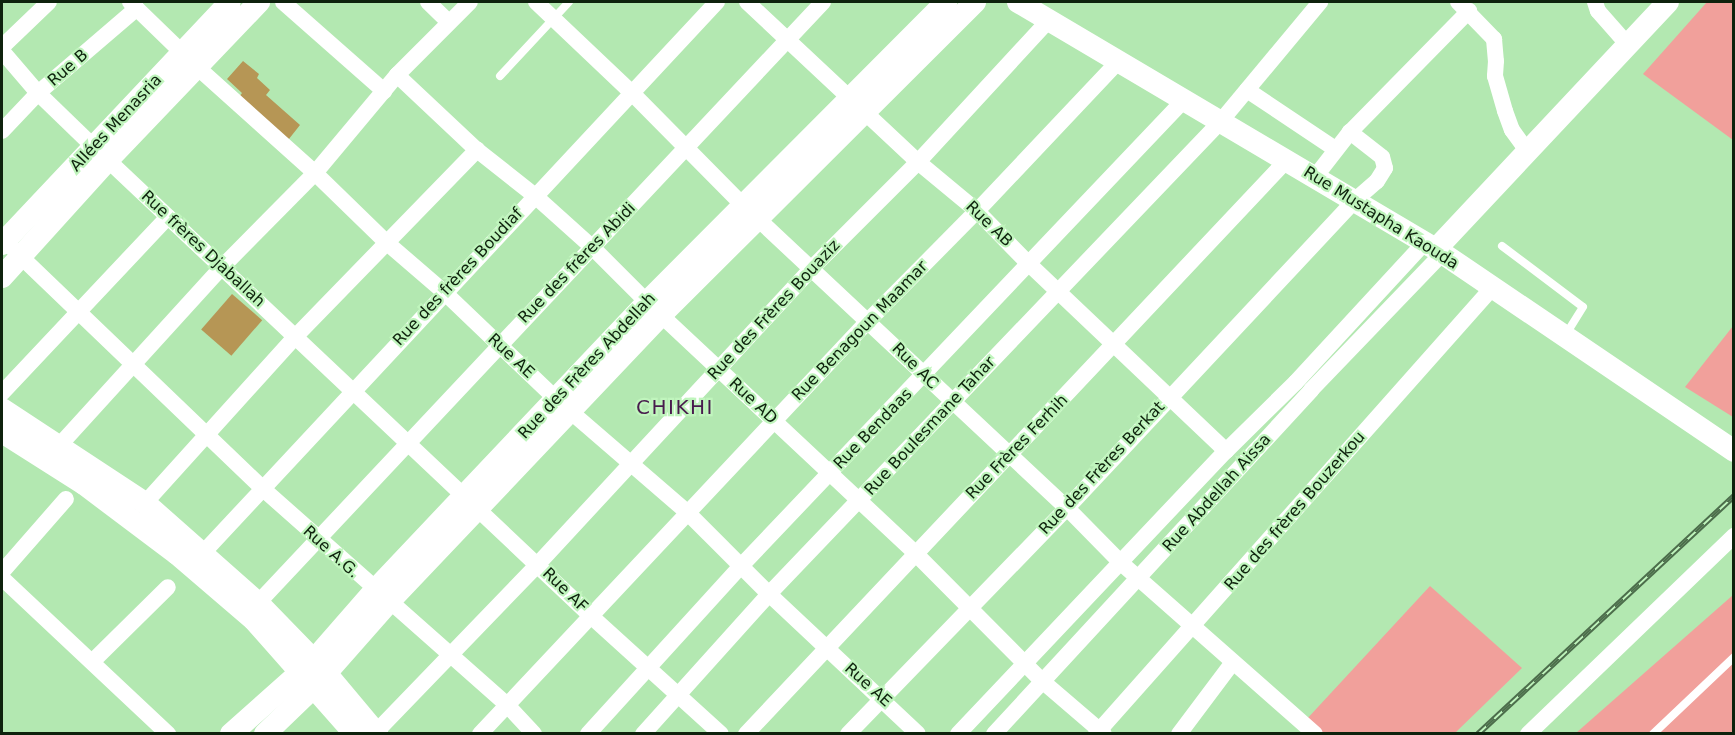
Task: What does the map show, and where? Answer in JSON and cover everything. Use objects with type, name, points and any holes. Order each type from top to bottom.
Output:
[{"type":"main road","points":[[190,60],[230,2]]},
{"type":"main road","points":[[2,277],[22,257],[101,153],[190,60],[259,2]]},
{"type":"main road","name":"Rue des Frères Abdellah","points":[[859,105],[946,2]]},
{"type":"main road","name":"Rue des Frères Abdellah","points":[[265,734],[381,596],[654,308],[859,105],[975,2]]},
{"type":"main road","name":"Rue Mustapha Kaouda","points":[[1018,2],[1434,248],[1733,450]]},
{"type":"main road","points":[[1434,248],[1528,152],[1668,2]]},
{"type":"main road","name":"Allées Menasria","points":[[2,242],[101,153]]},
{"type":"main road","points":[[2,409],[145,502],[258,603],[314,673],[369,733]]},
{"type":"main road","points":[[2,432],[84,484],[177,554],[314,673]]},
{"type":"main road","name":"Rue des Frères Abdellah","points":[[231,734],[314,673]]},
{"type":"street","points":[[2,49],[49,2]]},
{"type":"street","points":[[282,2],[384,91]]},
{"type":"street","points":[[428,2],[450,22]]},
{"type":"street","points":[[58,447],[222,267],[315,172],[397,75],[470,2]]},
{"type":"street","name":"Rue AC","points":[[536,2],[632,92],[686,150],[750,212],[869,320],[952,403],[1067,508],[1120,562],[1315,734]]},
{"type":"street","name":"Rue des frères Boudiaf","points":[[202,554],[353,389],[717,2]]},
{"type":"street","name":"Rue AB","points":[[747,2],[918,162],[977,211],[1028,263],[1116,344],[1226,451]]},
{"type":"street","name":"Rue des frères Abidi","points":[[258,603],[411,443],[499,346],[823,2]]},
{"type":"street","points":[[1595,2],[1598,11],[1628,45]]},
{"type":"street","name":"Rue AE","points":[[134,5],[190,60],[315,172],[386,242],[444,292],[499,346],[629,464],[687,513],[769,594],[882,697],[918,734]]},
{"type":"street","name":"Rue B","points":[[2,131],[38,93],[134,5]]},
{"type":"street","name":"Rue Boulesmane Tahar","points":[[643,734],[769,594],[1221,121],[1247,90],[1309,5]]},
{"type":"street","points":[[1315,177],[1335,149],[1463,6],[1494,39],[1497,61],[1495,76],[1505,111],[1512,130],[1528,152]]},
{"type":"street","name":"Rue des Frères Bouaziz","points":[[369,733],[449,657],[538,564],[811,269],[918,162],[1048,20]]},
{"type":"street","name":"Rue frères Djaballah","points":[[2,49],[38,93],[411,443]]},
{"type":"street","name":"Rue Benagoun Maamar","points":[[480,734],[869,320],[977,211],[1119,61]]},
{"type":"street","name":"Rue AD","points":[[397,75],[477,150],[534,195],[592,247],[718,369],[915,553],[1023,663],[1100,732]]},
{"type":"street","points":[[1247,90],[1335,149]]},
{"type":"street","name":"Rue Bendaas","points":[[588,734],[741,567],[1184,100]]},
{"type":"street","name":"Rue des Frères Berkat","points":[[848,734],[1067,508],[1354,201],[1377,182],[1385,168],[1382,157],[1350,132]]},
{"type":"street","points":[[145,502],[296,336],[477,150]]},
{"type":"street","name":"Rue Frères Ferhih","points":[[746,734],[1287,160]]},
{"type":"street","points":[[2,393],[168,217]]},
{"type":"street","name":"Rue A.G.","points":[[2,242],[22,257],[77,314],[318,541],[508,706],[534,734]]},
{"type":"street","points":[[958,734],[1226,451],[1434,248]]},
{"type":"street","name":"Rue Abdellah Aissa","points":[[994,734],[1041,680],[1139,579],[1311,390],[1434,248]]},
{"type":"street","name":"Rue des frères Bouzerkou","points":[[1100,732],[1493,287]]},
{"type":"street","name":"Rue AF","points":[[411,443],[592,617],[721,734]]},
{"type":"street","points":[[2,572],[66,500]]},
{"type":"street","points":[[1528,734],[1734,536]]},
{"type":"street","points":[[2,578],[93,661],[168,734]]},
{"type":"street","points":[[93,661],[168,587]]},
{"type":"street","points":[[1179,734],[1233,662]]},
{"type":"lane","points":[[500,76],[552,17],[569,2]]},
{"type":"lane","points":[[1502,246],[1583,307],[1565,336]]},
{"type":"lane","points":[[1653,734],[1734,657]]},
{"type":"shaded area","points":[[1707,2],[1733,2],[1733,140],[1643,74]]},
{"type":"shaded area","points":[[1733,326],[1733,417],[1685,387]]},
{"type":"shaded area","points":[[1430,586],[1522,668],[1455,733],[1319,733],[1305,721]]},
{"type":"shaded area","points":[[1733,595],[1733,733],[1576,733]]},
{"type":"building","points":[[243,61],[259,74],[257,78],[270,90],[266,95],[300,125],[285,144],[237,100],[242,93],[227,79]]},
{"type":"building","points":[[232,294],[262,320],[231,356],[201,329]]},
{"type":"railway","points":[[1478,734],[1734,496]]},
{"type":"district","name":"CHIKHI","points":[[675,407]]}]
